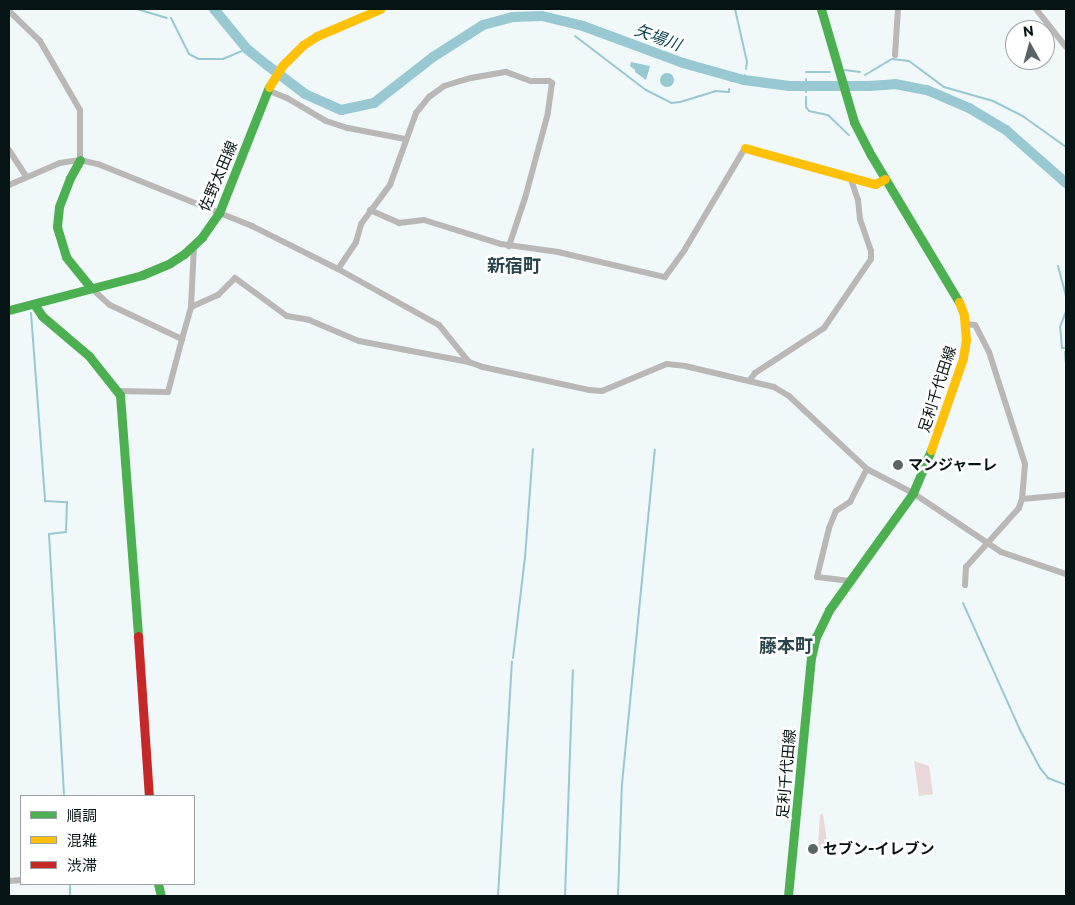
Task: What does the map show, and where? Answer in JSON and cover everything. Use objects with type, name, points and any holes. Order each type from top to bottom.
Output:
[{"type":"main road","name":"佐野太田線","points":[[9,310],[153,271],[170,263],[194,246],[219,213],[267,90],[281,68],[303,45],[317,36],[380,9]]},
{"type":"main road","name":"足利千代田線","points":[[788,896],[811,658],[822,621],[896,520],[913,493],[926,464],[963,358],[966,340],[961,306],[952,286],[885,179],[858,131],[844,95],[821,9]]},
{"type":"main road","points":[[745,148],[875,184],[885,179]]},
{"type":"main road","points":[[80,160],[70,178],[59,207],[57,227],[66,257],[91,288]]},
{"type":"main road","points":[[34,304],[42,316],[89,356],[121,400],[149,795]]},
{"type":"street","points":[[895,55],[898,9]]},
{"type":"street","points":[[1036,9],[1066,47]]},
{"type":"street","points":[[9,11],[40,41],[80,110],[80,160]]},
{"type":"street","points":[[338,269],[356,242],[360,224],[390,185],[405,139],[416,113],[429,97],[444,86],[471,78],[506,72],[535,82],[550,81],[548,113],[525,198],[509,246]]},
{"type":"street","points":[[267,90],[287,98],[326,121],[405,139]]},
{"type":"street","points":[[370,210],[399,223],[424,220],[509,246],[558,252],[665,277],[685,249],[745,148]]},
{"type":"street","points":[[9,150],[26,176]]},
{"type":"street","points":[[9,185],[26,176],[60,163],[80,160],[98,164],[219,213],[338,269],[439,325],[469,362]]},
{"type":"street","points":[[749,381],[756,373],[824,328],[871,259],[872,252],[860,219],[858,200],[850,177]]},
{"type":"street","points":[[116,391],[168,392],[191,307],[194,246]]},
{"type":"street","points":[[191,307],[218,295],[235,278],[287,316],[309,320],[359,341],[469,362],[483,367],[589,390],[602,390],[667,364],[684,366],[774,387],[789,396],[867,469],[913,493],[986,544],[1002,552],[1066,574]]},
{"type":"street","points":[[91,288],[110,305],[182,339]]},
{"type":"street","points":[[964,585],[966,567],[1019,508],[1022,499],[1025,458],[989,352],[975,325],[965,324]]},
{"type":"street","points":[[850,581],[817,577],[829,528],[836,511],[850,502],[867,469]]},
{"type":"street","points":[[1022,499],[1066,495]]},
{"type":"shaded area","points":[[914,761],[929,766],[933,794],[919,796]]},
{"type":"shaded area","points":[[823,814],[828,850],[820,850],[818,845],[820,815]]},
{"type":"water","points":[[631,62],[650,66],[646,80],[630,66]]},
{"type":"water","points":[[664,73],[670,73],[674,80],[670,87],[664,87],[660,83],[660,77]]},
{"type":"waterway","points":[[137,9],[167,18]]},
{"type":"waterway","name":"矢場川","points":[[214,9],[247,49],[267,65],[305,94],[341,110],[374,103],[433,57],[483,25],[512,17],[542,16],[583,26],[683,63],[744,80],[790,86],[869,86],[895,84],[927,90],[969,108],[1006,130],[1066,183]]},
{"type":"waterway","points":[[735,9],[747,62],[746,69]]},
{"type":"waterway","points":[[171,18],[189,54],[199,59],[223,59],[247,49]]},
{"type":"waterway","points":[[575,36],[646,90],[671,103],[715,91],[729,92],[729,89]]},
{"type":"waterway","points":[[865,75],[892,59],[909,61],[944,87],[993,101],[1024,117],[1066,147]]},
{"type":"waterway","points":[[845,70],[860,72]]},
{"type":"waterway","points":[[806,72],[830,72]]},
{"type":"waterway","name":"矢場川","points":[[744,80],[745,75]]},
{"type":"waterway","name":"矢場川","points":[[731,81],[732,77]]},
{"type":"waterway","name":"矢場川","points":[[806,79],[806,92]]},
{"type":"waterway","points":[[806,97],[806,107],[809,111],[828,115],[849,135]]},
{"type":"waterway","points":[[1058,266],[1066,296]]},
{"type":"waterway","points":[[1064,348],[1062,348],[1060,327],[1066,311]]},
{"type":"waterway","points":[[31,313],[45,501],[67,502],[66,532],[49,534],[64,795]]},
{"type":"waterway","points":[[1065,352],[1066,364]]},
{"type":"waterway","points":[[513,658],[525,558],[533,449]]},
{"type":"waterway","points":[[618,896],[622,784],[655,450]]},
{"type":"waterway","points":[[963,603],[1020,730],[1040,768],[1048,778],[1066,785]]},
{"type":"waterway","points":[[498,896],[512,661]]},
{"type":"waterway","points":[[565,896],[573,670]]},
{"type":"waterway","points":[[70,885],[70,896]]},
{"type":"traffic: fast","points":[[821,9],[854,122],[871,155],[959,302]]},
{"type":"traffic: fast","points":[[9,310],[142,275],[170,263],[184,254],[202,237],[219,213],[269,87]]},
{"type":"traffic: fast","points":[[80,160],[70,178],[59,207],[57,227],[66,257],[91,288]]},
{"type":"traffic: fast","points":[[34,304],[42,316],[89,356],[120,395],[138,636]]},
{"type":"traffic: fast","points":[[788,896],[811,658],[816,637],[829,610],[913,493],[931,450]]},
{"type":"traffic: fast","points":[[158,885],[161,896]]},
{"type":"traffic: slow","points":[[269,87],[282,66],[303,45],[317,36],[380,9]]},
{"type":"traffic: slow","points":[[745,148],[875,184],[885,179]]},
{"type":"traffic: slow","points":[[931,450],[963,358],[966,340],[964,315],[959,302]]},
{"type":"traffic: jam","points":[[138,636],[149,795]]},
{"type":"place","name":"マンジャーレ","points":[[898,465]]},
{"type":"place","name":"セブン-イレブン","points":[[813,849]]},
{"type":"district","name":"新宿町","points":[[514,265]]},
{"type":"district","name":"藤本町","points":[[786,645]]}]
